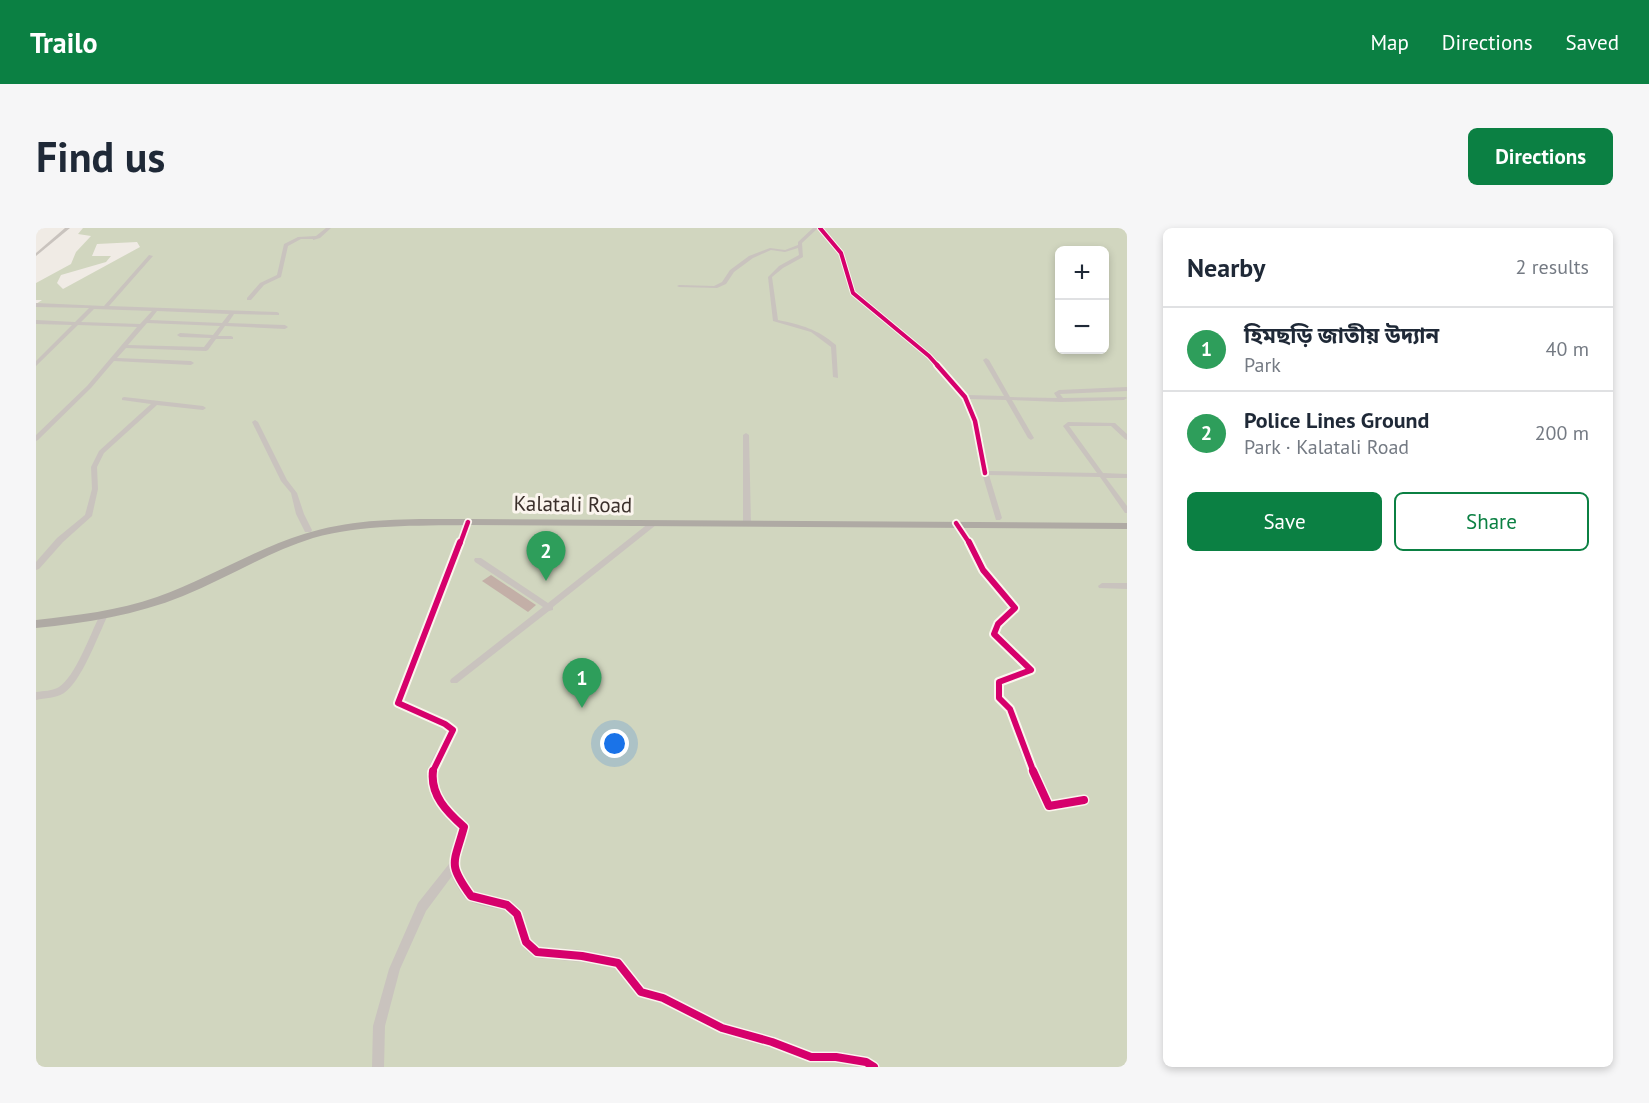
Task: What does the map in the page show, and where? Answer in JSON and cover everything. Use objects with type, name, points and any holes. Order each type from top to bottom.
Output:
[{"type":"highway","name":"Kalatali Road","points":[[36,617],[110,608],[147,598],[308,530],[375,517],[631,521],[652,525],[747,521],[998,518],[1127,520]]},
{"type":"highway","name":"Kalatali Road","points":[[36,624],[103,617],[178,593],[280,546],[311,536],[368,524],[747,521],[1127,526]]},
{"type":"street","points":[[36,231],[40,228]]},
{"type":"street","points":[[36,255],[68,228]]},
{"type":"street","points":[[313,242],[329,228]]},
{"type":"street","points":[[816,228],[803,238],[800,246],[801,256],[781,267],[770,277],[776,321],[812,330],[834,346],[836,376]]},
{"type":"street","points":[[822,230],[841,253],[853,293],[929,356],[965,397],[975,421],[985,473],[998,518]]},
{"type":"street","points":[[249,299],[262,284],[279,276],[286,244],[300,237],[318,237]]},
{"type":"street","points":[[679,286],[715,287],[724,283],[732,271],[751,257],[770,249],[785,251],[800,246]]},
{"type":"street","points":[[105,308],[151,255]]},
{"type":"street","points":[[36,305],[277,314]]},
{"type":"street","points":[[36,364],[92,308]]},
{"type":"street","points":[[36,439],[75,403],[156,309]]},
{"type":"street","points":[[124,346],[206,349],[233,312]]},
{"type":"street","points":[[36,322],[285,327]]},
{"type":"street","points":[[180,335],[231,338]]},
{"type":"street","points":[[112,359],[191,363]]},
{"type":"street","points":[[986,360],[1031,438]]},
{"type":"street","points":[[1061,400],[1057,393],[1059,392],[1127,389]]},
{"type":"street","points":[[965,397],[1061,400],[1124,398]]},
{"type":"street","points":[[124,399],[203,408]]},
{"type":"street","points":[[36,567],[60,540],[88,516],[94,489],[94,467],[101,452],[155,403]]},
{"type":"street","points":[[255,422],[284,481],[294,493],[300,514],[308,530]]},
{"type":"street","points":[[1127,438],[1113,424],[1067,425],[1127,511]]},
{"type":"street","points":[[746,435],[747,521]]},
{"type":"street","points":[[985,473],[1127,476]]},
{"type":"street","points":[[378,1067],[379,1026],[395,969],[422,906],[453,866],[464,827],[448,813],[435,795],[431,778],[435,763],[450,741],[453,730],[445,724],[398,704],[468,522]]},
{"type":"street","points":[[956,523],[973,548],[983,570],[1015,608],[998,624],[994,634],[1031,670],[999,682],[999,698],[1010,710],[1017,724],[1025,752],[1049,806],[1084,800]]},
{"type":"street","points":[[454,681],[550,608],[652,525]]},
{"type":"street","points":[[477,560],[550,608]]},
{"type":"street","points":[[1102,586],[1127,586]]},
{"type":"street","points":[[36,696],[56,692],[65,687],[85,657],[103,617]]},
{"type":"street","points":[[453,866],[458,878],[471,896],[488,902],[507,904],[517,914],[526,942],[537,952],[582,956],[618,963],[641,993],[663,998],[722,1028],[772,1042],[811,1057],[836,1057],[866,1062],[873,1067]]},
{"type":"green space","points":[[83,228],[1127,228],[1127,1067],[36,1067],[36,304],[42,300],[36,300],[36,283],[71,264],[76,252],[91,236],[78,234]],"holes":[[[137,242],[140,247],[63,289],[57,283],[61,275],[106,262],[111,256],[92,256],[97,244]]]},
{"type":"building","points":[[491,575],[536,605],[528,612],[482,581]]},
{"type":"cycle path","points":[[820,228],[841,253],[853,293],[929,356],[965,397],[975,421],[985,473]]},
{"type":"cycle path","points":[[468,522],[398,703],[445,724],[453,730],[435,763],[432,782],[438,799],[464,827],[453,866],[458,878],[471,896],[507,905],[517,914],[526,942],[537,952],[582,956],[618,963],[641,992],[663,998],[722,1028],[772,1042],[811,1057],[836,1057],[866,1062],[874,1067]]},
{"type":"cycle path","points":[[956,523],[973,548],[983,570],[1015,608],[998,624],[994,634],[1031,670],[999,682],[999,698],[1010,709],[1017,724],[1025,752],[1049,806],[1084,800]]},
{"type":"place","name":"Police Lines Ground","points":[[546,581]]},
{"type":"place","name":"হিমছড়ি জাতীয় উদ্যান","points":[[582,708]]}]
